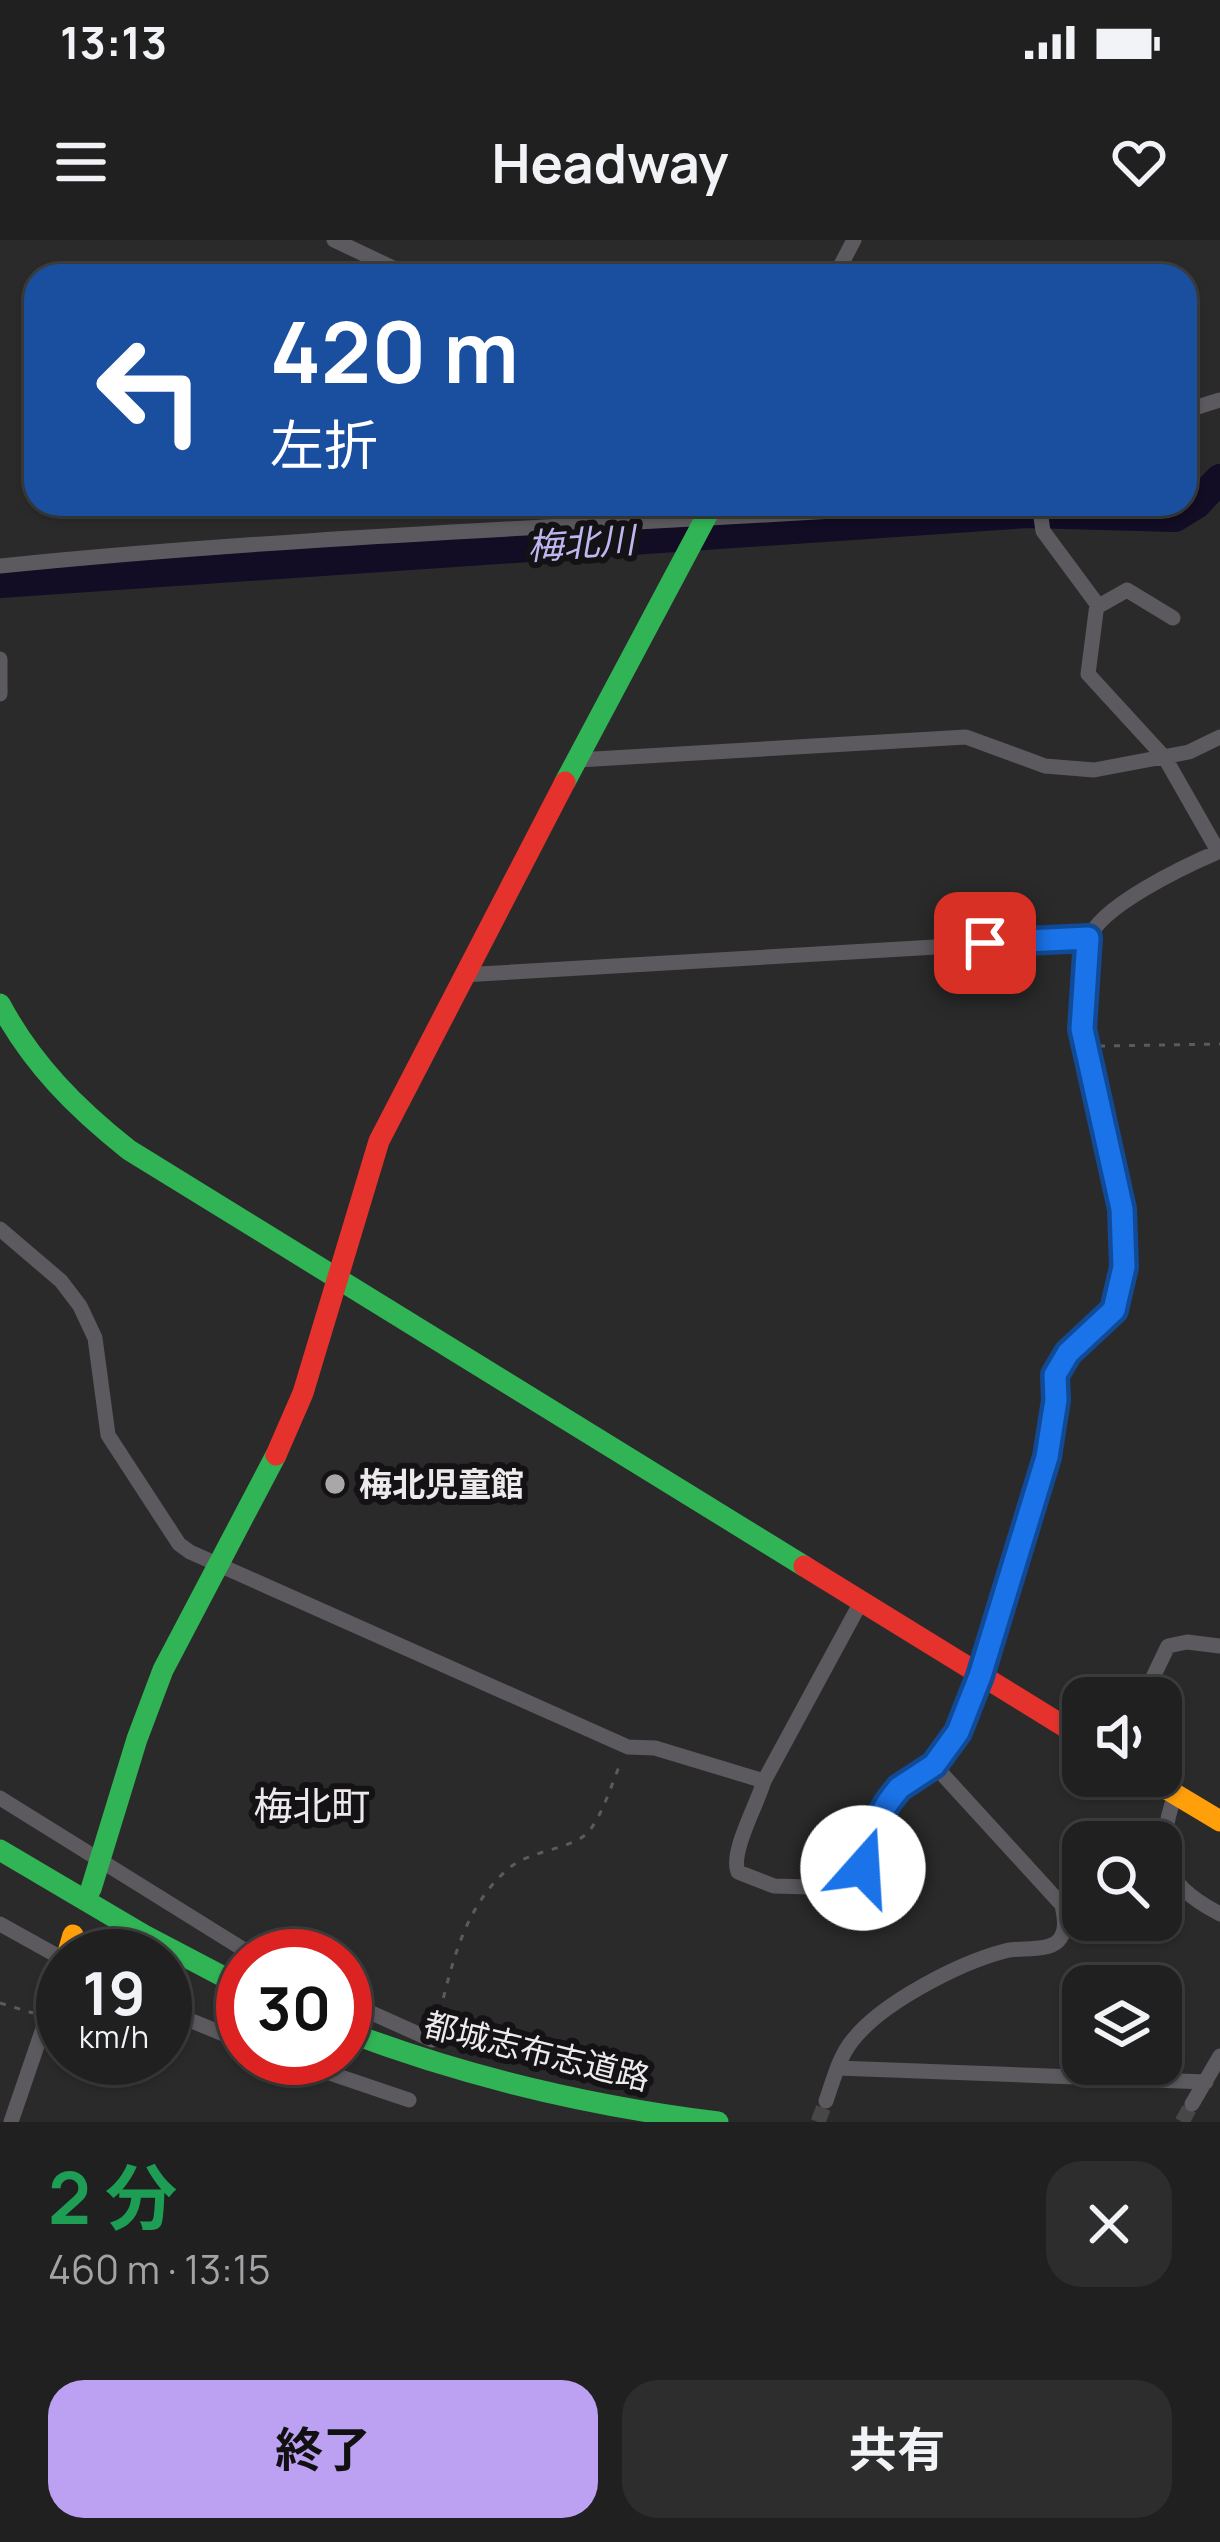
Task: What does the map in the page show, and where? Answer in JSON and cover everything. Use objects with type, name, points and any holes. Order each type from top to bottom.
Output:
[{"type":"main road","points":[[91,1889],[163,1670],[303,1393],[379,1141],[462,975],[707,516]]},
{"type":"main road","points":[[3,1017],[62,1096],[129,1150],[1062,1725]]},
{"type":"main road","points":[[1180,1797],[1220,1822]]},
{"type":"main road","points":[[0,1850],[216,1973]]},
{"type":"main road","points":[[0,1867],[105,1929]]},
{"type":"main road","name":"都城志布志道路","points":[[372,2041],[526,2089],[606,2107],[718,2122]]},
{"type":"main road","name":"都城志布志道路","points":[[372,2057],[448,2084],[612,2122]]},
{"type":"street","points":[[334,240],[385,264]]},
{"type":"street","points":[[583,516],[583,523]]},
{"type":"street","points":[[0,566],[663,516]]},
{"type":"street","points":[[861,1602],[764,1781],[755,1813],[734,1855],[738,1871],[774,1886],[849,1888],[863,1868],[889,1801],[899,1788],[934,1765],[958,1732],[980,1676],[1047,1457],[1055,1375],[1068,1353],[1114,1310],[1124,1267],[1117,1177],[1085,1046],[1082,993],[1088,938],[1106,914],[1129,897],[1219,851],[1165,758],[1088,674],[1097,607],[1041,516]]},
{"type":"street","points":[[1097,607],[1126,590],[1173,617]]},
{"type":"street","points":[[0,659],[0,694]]},
{"type":"street","points":[[578,760],[966,737],[1045,766],[1072,770],[1165,758],[1220,737]]},
{"type":"street","points":[[462,975],[1088,938]]},
{"type":"street","points":[[0,1229],[74,1296],[95,1338],[108,1435],[179,1544],[190,1552],[628,1747],[655,1748],[764,1781]]},
{"type":"street","points":[[1153,1677],[1168,1646],[1186,1642],[1220,1646]]},
{"type":"street","points":[[826,2101],[850,2042],[912,1993],[988,1955],[1020,1947],[1048,1947],[1064,1932],[1062,1905],[934,1765]]},
{"type":"street","points":[[1174,1797],[1162,1852],[1171,1879],[1220,1914]]},
{"type":"street","points":[[0,1798],[216,1936]]},
{"type":"street","points":[[0,1924],[36,1938]]},
{"type":"street","points":[[372,2013],[432,2040]]},
{"type":"street","points":[[11,2122],[36,2050]]},
{"type":"street","points":[[1192,2104],[1220,2056]]},
{"type":"street","points":[[838,2068],[1206,2082]]},
{"type":"street","points":[[365,2085],[410,2100]]},
{"type":"path","points":[[1085,1046],[1220,1044]]},
{"type":"path","points":[[432,2040],[458,1943],[472,1911],[512,1865],[590,1830],[628,1747]]},
{"type":"path","points":[[0,2003],[36,2014]]},
{"type":"waterway","name":"梅北川","points":[[1197,503],[1220,479]]},
{"type":"waterway","name":"梅北川","points":[[0,583],[984,516]]},
{"type":"waterway","name":"梅北川","points":[[1138,516],[1177,516]]},
{"type":"tunnel","points":[[818,2122],[826,2101]]},
{"type":"tunnel","points":[[1182,2122],[1192,2104]]},
{"type":"traffic: fast","points":[[565,782],[707,516]]},
{"type":"traffic: fast","points":[[0,1004],[57,1084],[129,1150],[804,1566]]},
{"type":"traffic: fast","points":[[91,1889],[163,1670],[276,1455]]},
{"type":"traffic: fast","points":[[0,1850],[216,1973]]},
{"type":"traffic: fast","points":[[372,2040],[528,2088],[718,2122]]},
{"type":"traffic: slow","points":[[1180,1797],[1220,1821]]},
{"type":"traffic: jam","points":[[276,1455],[303,1393],[379,1141],[565,782]]},
{"type":"traffic: jam","points":[[804,1566],[1062,1725]]},
{"type":"place","name":"梅北児童館","points":[[335,1484]]},
{"type":"district","name":"梅北町","points":[[312,1806]]},
{"type":"route","points":[[863,1868],[889,1801],[899,1788],[934,1765],[958,1732],[980,1676],[1047,1457],[1055,1375],[1068,1353],[1114,1310],[1124,1267],[1117,1177],[1082,1029],[1088,938],[985,943]]}]
